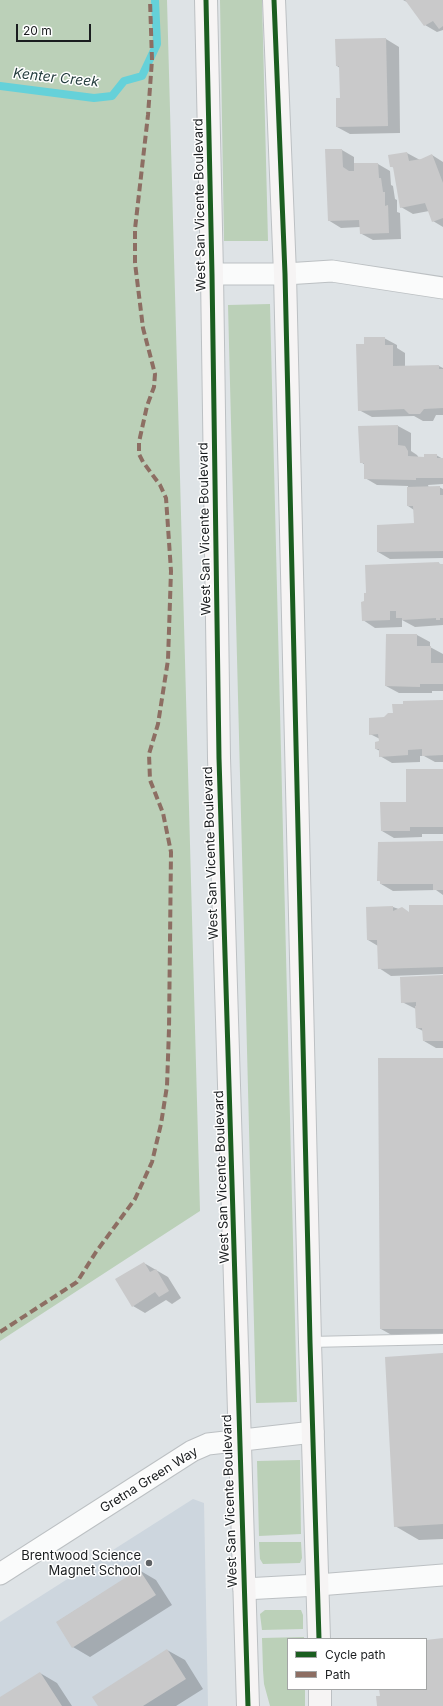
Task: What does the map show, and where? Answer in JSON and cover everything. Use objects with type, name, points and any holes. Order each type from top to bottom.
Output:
[{"type":"main road","name":"West San Vicente Boulevard","points":[[206,0],[212,274],[219,758],[248,1706]]},
{"type":"main road","points":[[274,0],[285,274],[310,1342],[319,1638]]},
{"type":"main road","points":[[320,1690],[320,1706]]},
{"type":"street","points":[[212,274],[285,274],[332,271],[443,288]]},
{"type":"street","name":"Gretna Green Way","points":[[0,1574],[192,1451],[208,1444],[313,1432]]},
{"type":"street","points":[[244,1589],[318,1585],[443,1575]]},
{"type":"lane","points":[[310,1342],[443,1339]]},
{"type":"shaded area","name":"Brentwood Science Magnet School","points":[[193,1499],[204,1503],[208,1706],[0,1706],[0,1622]]},
{"type":"green space","points":[[0,0],[167,0],[200,1211],[0,1341]]},
{"type":"green space","points":[[220,0],[262,0],[268,241],[224,241]]},
{"type":"green space","points":[[270,304],[297,1402],[256,1403],[228,305]]},
{"type":"green space","points":[[300,1460],[301,1534],[259,1536],[257,1461]]},
{"type":"green space","points":[[259,1542],[301,1542],[302,1558],[300,1563],[263,1564],[260,1559]]},
{"type":"green space","points":[[265,1610],[301,1610],[303,1615],[303,1629],[262,1630],[260,1614]]},
{"type":"green space","points":[[304,1637],[287,1638],[287,1690],[305,1690],[305,1706],[270,1706],[264,1684],[262,1638]]},
{"type":"building","points":[[405,0],[443,0],[443,26],[439,29],[433,21],[424,26]]},
{"type":"building","points":[[386,38],[388,126],[336,127],[336,98],[340,98],[339,66],[336,66],[335,39]]},
{"type":"building","points":[[325,149],[342,149],[343,167],[349,171],[354,171],[354,163],[378,163],[379,178],[381,178],[383,192],[385,192],[385,206],[388,205],[389,233],[360,234],[359,220],[328,221]]},
{"type":"building","points":[[407,152],[409,161],[421,159],[432,154],[443,183],[443,218],[432,222],[425,203],[400,208],[393,167],[390,167],[388,155]]},
{"type":"building","points":[[364,337],[385,337],[385,345],[393,345],[393,366],[439,365],[439,369],[443,369],[443,408],[424,409],[420,414],[409,414],[404,409],[358,411],[356,344],[364,344]]},
{"type":"building","points":[[398,425],[398,445],[405,446],[408,451],[408,456],[424,457],[424,454],[437,454],[437,458],[443,458],[443,478],[416,478],[416,480],[364,479],[364,463],[360,463],[358,426]]},
{"type":"building","points":[[440,486],[440,495],[443,495],[443,551],[377,552],[377,525],[414,523],[413,506],[407,506],[407,487]]},
{"type":"building","points":[[439,562],[439,564],[443,564],[443,618],[440,618],[440,620],[436,620],[436,618],[402,620],[402,618],[396,618],[396,611],[390,611],[390,620],[362,621],[361,602],[364,601],[364,593],[366,593],[365,565]]},
{"type":"building","points":[[386,634],[417,634],[417,646],[431,646],[431,663],[443,663],[443,684],[420,684],[420,687],[385,686]]},
{"type":"building","points":[[443,700],[443,755],[422,756],[422,749],[408,750],[408,755],[379,757],[379,749],[375,749],[375,742],[379,741],[378,734],[369,735],[369,718],[384,717],[388,713],[393,713],[392,704],[403,704],[403,701]]},
{"type":"building","points":[[406,769],[443,769],[443,827],[410,827],[410,831],[381,831],[380,802],[406,802]]},
{"type":"building","points":[[443,841],[443,890],[433,890],[433,884],[380,884],[380,881],[377,881],[378,842]]},
{"type":"building","points":[[409,905],[443,905],[443,967],[378,969],[377,940],[367,940],[366,907],[393,906],[393,911],[402,907],[409,912]]},
{"type":"building","points":[[443,975],[443,1041],[423,1041],[422,1028],[416,1028],[416,1002],[401,1003],[400,977]]},
{"type":"building","points":[[378,1058],[443,1058],[443,1329],[380,1329]]},
{"type":"building","points":[[144,1262],[150,1272],[156,1269],[169,1291],[159,1297],[155,1292],[132,1307],[115,1279]]},
{"type":"building","points":[[443,1353],[443,1524],[394,1527],[385,1357]]},
{"type":"building","points":[[139,1569],[156,1595],[72,1648],[56,1622]]},
{"type":"building","points":[[443,1638],[443,1706],[377,1706],[376,1696],[380,1696],[379,1690],[427,1690],[427,1640]]},
{"type":"building","points":[[167,1649],[186,1679],[143,1706],[98,1706],[92,1697]]},
{"type":"building","points":[[40,1672],[62,1706],[0,1706],[0,1697]]},
{"type":"waterway","name":"Kenter Creek","points":[[0,86],[94,98],[112,96],[124,81],[142,76],[157,44],[155,0]]},
{"type":"marked path","points":[[0,1332],[77,1282],[96,1252],[135,1199],[152,1162],[161,1124],[167,1086],[171,852],[163,813],[150,780],[149,754],[158,724],[168,660],[171,571],[166,498],[160,485],[139,454],[139,442],[147,406],[154,387],[155,374],[143,328],[135,263],[135,229],[148,115],[152,60],[150,0]]},
{"type":"cycle path","points":[[206,0],[212,274],[219,758],[248,1706]]},
{"type":"cycle path","points":[[274,0],[285,274],[310,1342],[319,1638]]},
{"type":"place","name":"Brentwood Science Magnet School","points":[[149,1563]]}]
